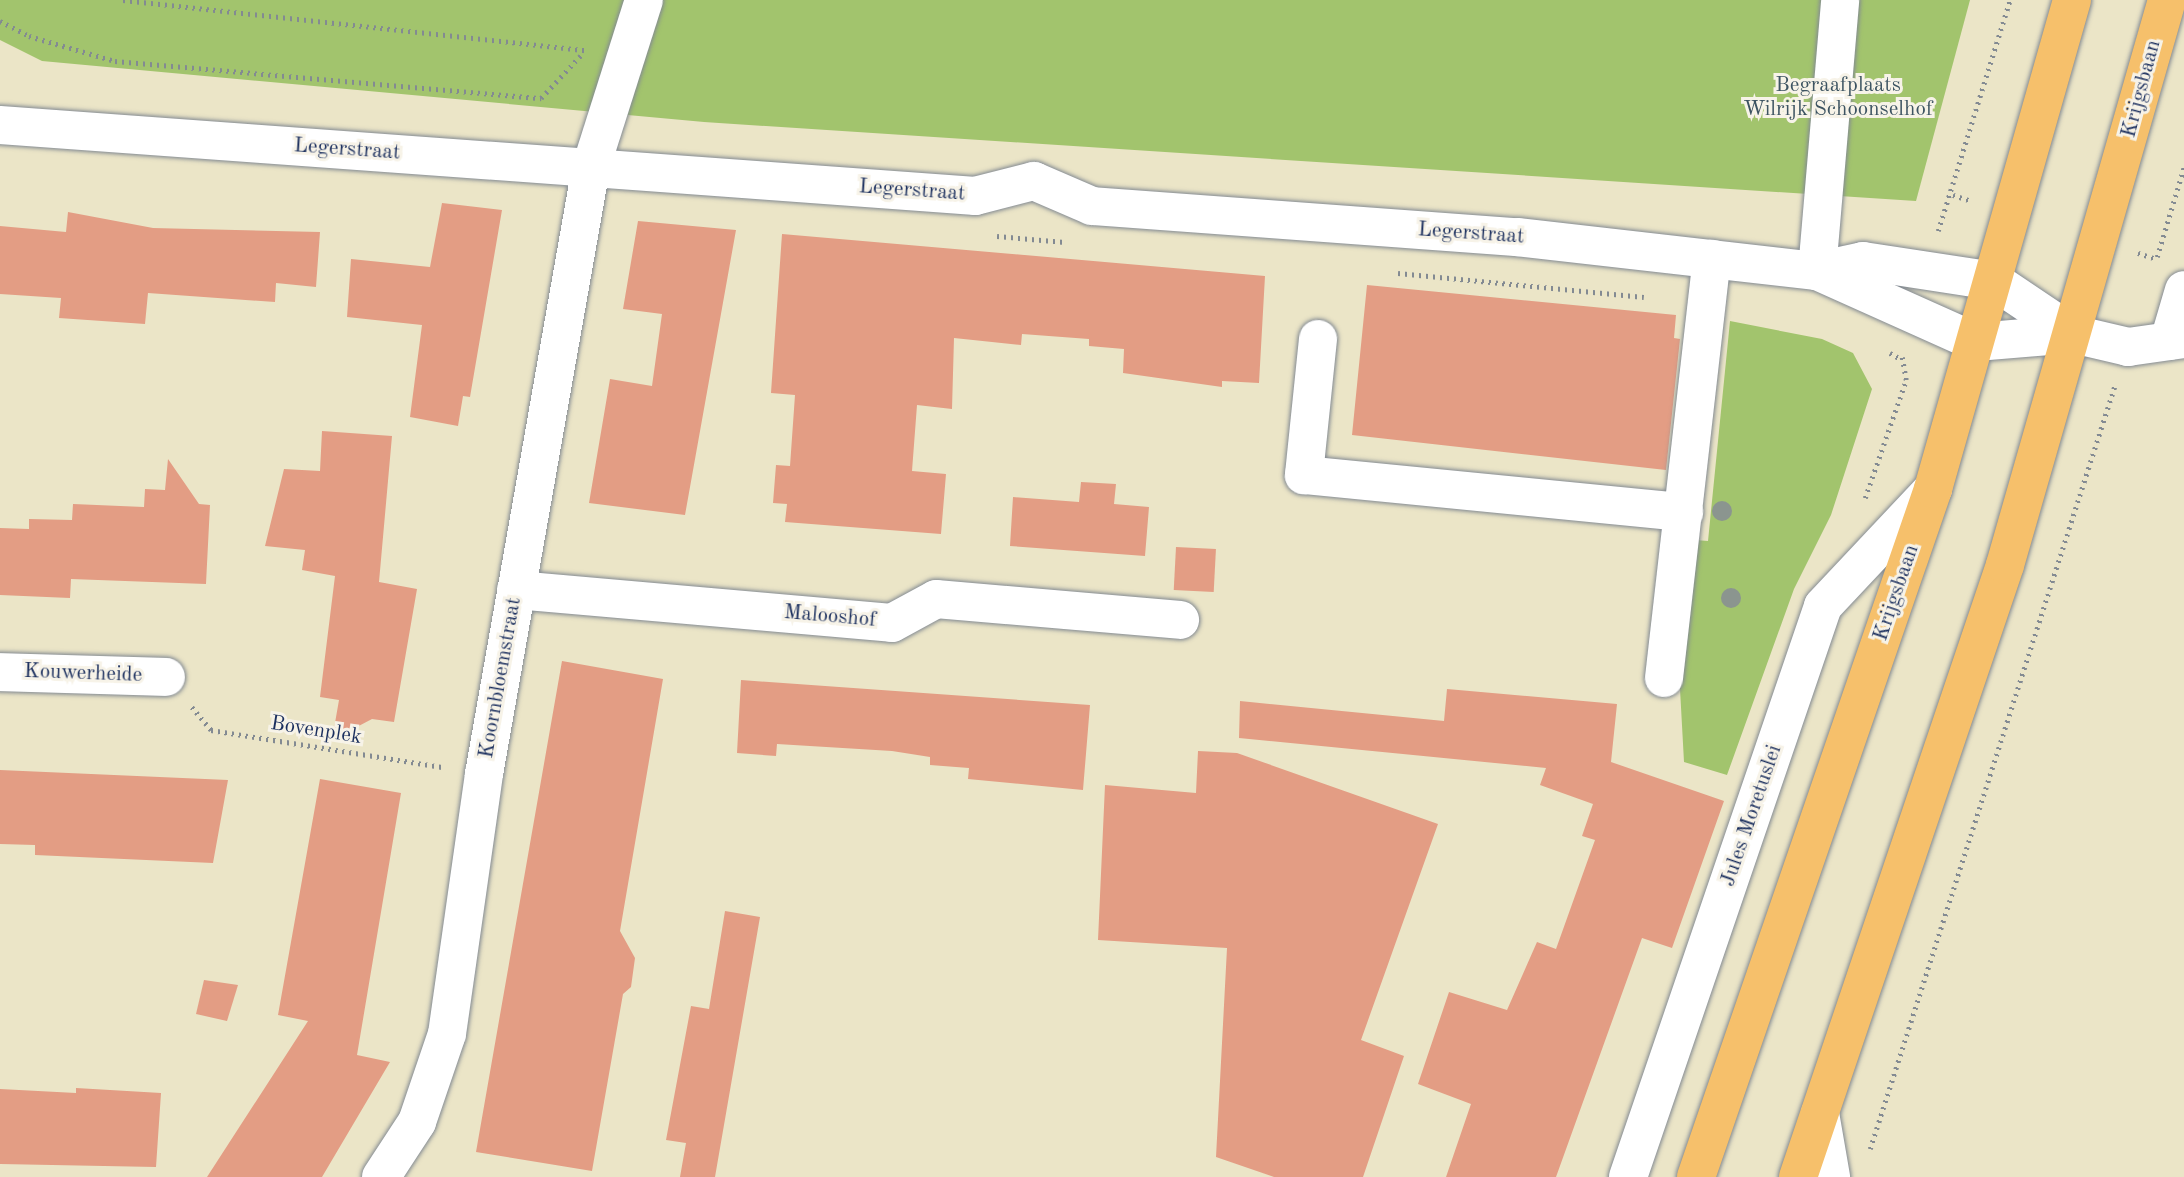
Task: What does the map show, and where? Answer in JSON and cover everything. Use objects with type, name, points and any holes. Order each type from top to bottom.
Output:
[{"type":"main road","name":"Krijgsbaan","points":[[1696,1177],[1933,489],[2072,0]]},
{"type":"main road","name":"Krijgsbaan","points":[[1798,1177],[2005,565],[2167,0]]},
{"type":"street","name":"Koornbloemstraat","points":[[381,1177],[417,1122],[447,1034],[484,774],[591,167],[631,54],[644,0]]},
{"type":"street","points":[[1817,271],[1839,0]]},
{"type":"street","name":"Legerstraat","points":[[0,125],[975,196],[1034,181],[1091,206],[1517,237],[1817,271],[1976,342],[2073,334]]},
{"type":"street","points":[[1664,678],[1712,259]]},
{"type":"street","name":"Legerstraat","points":[[1817,271],[1863,261],[1994,281],[2073,334]]},
{"type":"street","points":[[2073,334],[2128,347],[2177,340],[2168,281]]},
{"type":"street","points":[[1318,339],[1304,475],[1684,512]]},
{"type":"street","name":"Jules Moretuslei","points":[[1628,1177],[1824,606],[1933,489]]},
{"type":"street","name":"Malooshof","points":[[516,590],[892,623],[936,599],[1181,620]]},
{"type":"street","name":"Kouwerheide","points":[[0,672],[166,677]]},
{"type":"street","points":[[1820,1113],[1849,1170]]},
{"type":"path","points":[[123,0],[631,54]]},
{"type":"path","points":[[1936,236],[2010,0]]},
{"type":"path","points":[[0,21],[29,36],[115,61],[541,98],[585,50]]},
{"type":"path","points":[[2168,281],[2184,167]]},
{"type":"path","points":[[1849,1170],[2128,347]]},
{"type":"path","points":[[1902,359],[1906,380]]},
{"type":"path","name":"Bovenplek","points":[[166,677],[211,730],[484,774]]},
{"type":"green space","name":"Begraafplaats Wilrijk Schoonselhof","points":[[0,0],[1970,0],[1916,201],[704,122],[42,61],[0,40]]},
{"type":"green space","points":[[1730,321],[1822,339],[1853,353],[1872,389],[1831,515],[1794,589],[1727,775],[1684,762],[1680,689],[1695,540],[1708,541]]},
{"type":"building","points":[[442,203],[502,210],[470,397],[463,396],[458,426],[410,417],[422,325],[347,317],[351,259],[430,267]]},
{"type":"building","points":[[68,212],[153,228],[320,232],[316,287],[276,283],[275,302],[148,293],[145,324],[59,318],[61,298],[0,294],[0,226],[66,232]]},
{"type":"building","points":[[638,221],[736,230],[685,515],[589,503],[610,379],[652,386],[662,314],[623,309]]},
{"type":"building","points":[[782,234],[1265,276],[1259,383],[1222,381],[1222,387],[1123,373],[1124,349],[1089,346],[1089,339],[1022,334],[1021,345],[954,338],[952,409],[917,405],[912,471],[946,474],[941,534],[785,522],[787,504],[773,503],[776,465],[790,466],[795,395],[771,393]]},
{"type":"building","points":[[1367,285],[1676,315],[1674,338],[1680,339],[1666,470],[1352,435]]},
{"type":"building","points":[[322,431],[392,436],[379,582],[417,589],[394,722],[372,719],[332,740],[339,700],[320,697],[335,576],[302,570],[305,550],[265,546],[284,469],[320,471]]},
{"type":"building","points":[[168,459],[199,504],[210,505],[206,584],[71,579],[70,598],[0,595],[0,528],[29,529],[29,519],[72,520],[73,504],[144,507],[145,489],[165,490]]},
{"type":"building","points":[[1081,482],[1116,484],[1114,504],[1149,507],[1145,556],[1010,546],[1013,497],[1079,502]]},
{"type":"building","points":[[1176,547],[1216,549],[1214,592],[1174,590]]},
{"type":"building","points":[[562,661],[663,679],[620,931],[635,958],[631,987],[623,994],[592,1171],[476,1152]]},
{"type":"building","points":[[741,680],[1090,705],[1083,790],[968,779],[969,768],[930,765],[930,757],[892,751],[777,744],[776,756],[737,753]]},
{"type":"building","points":[[1447,689],[1617,704],[1611,762],[1724,801],[1672,948],[1642,938],[1556,1177],[1446,1177],[1471,1104],[1418,1084],[1449,992],[1507,1010],[1537,942],[1556,949],[1595,840],[1582,836],[1593,804],[1540,785],[1546,768],[1239,738],[1240,701],[1444,721]]},
{"type":"building","points":[[1198,751],[1237,753],[1438,824],[1361,1040],[1404,1056],[1363,1177],[1274,1177],[1216,1157],[1227,948],[1098,940],[1105,785],[1196,793]]},
{"type":"building","points":[[0,770],[228,780],[213,863],[35,855],[35,845],[0,844]]},
{"type":"building","points":[[320,779],[401,793],[357,1055],[390,1062],[322,1177],[207,1177],[308,1021],[278,1015]]},
{"type":"building","points":[[725,911],[760,917],[715,1177],[680,1177],[686,1143],[666,1140],[691,1006],[709,1009]]},
{"type":"building","points":[[204,980],[238,985],[227,1021],[196,1014]]},
{"type":"building","points":[[76,1088],[161,1093],[156,1167],[0,1164],[0,1089],[76,1093]]}]
